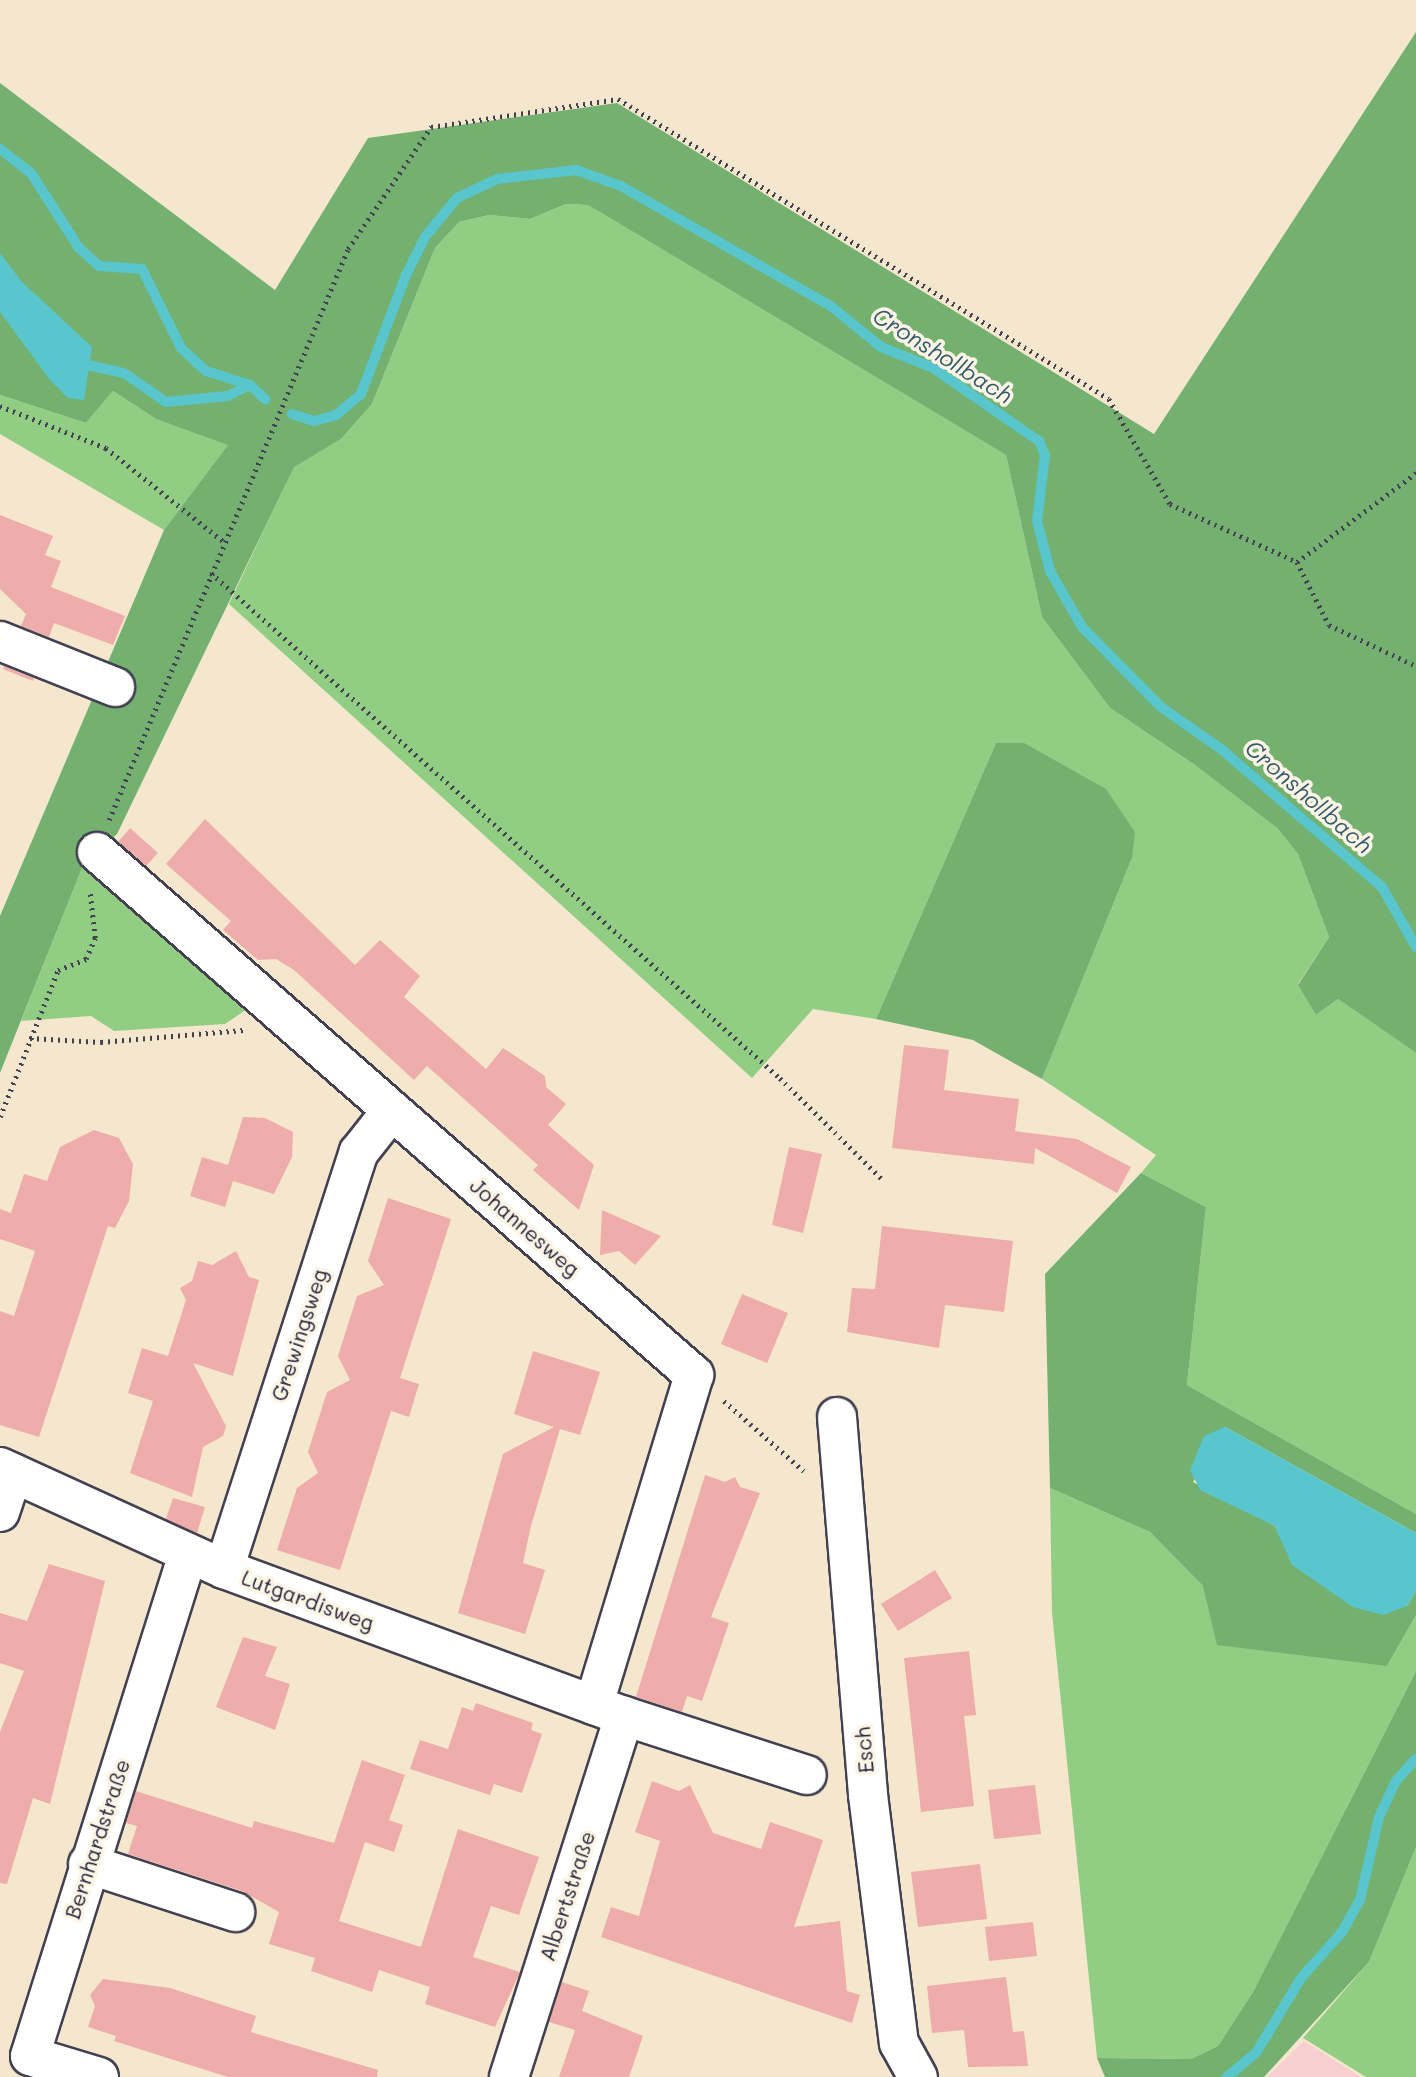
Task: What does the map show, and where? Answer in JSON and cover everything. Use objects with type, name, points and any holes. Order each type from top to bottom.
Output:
[{"type":"street","points":[[0,641],[115,687]]},
{"type":"street","name":"Johannesweg","points":[[97,852],[694,1375]]},
{"type":"street","name":"Grewingsweg","points":[[224,1569],[359,1152],[393,1110]]},
{"type":"street","points":[[609,1710],[694,1375]]},
{"type":"street","name":"Esch","points":[[837,1417],[868,1795],[899,2043],[918,2077]]},
{"type":"street","points":[[0,1512],[6,1470]]},
{"type":"street","name":"Lutgardisweg","points":[[6,1470],[224,1569],[609,1710],[807,1775]]},
{"type":"street","name":"Bernhardstraße","points":[[99,2077],[30,2056],[88,1864],[188,1554]]},
{"type":"street","name":"Albertstraße","points":[[509,2077],[609,1710]]},
{"type":"street","points":[[88,1864],[234,1912]]},
{"type":"path","points":[[0,1117],[58,971],[86,959],[95,938],[88,901],[97,852],[348,249],[431,127],[618,99],[1109,399],[1170,504],[1297,562],[1329,625],[1416,666]]},
{"type":"path","points":[[0,406],[106,448],[225,542]]},
{"type":"path","points":[[1297,562],[1416,473]]},
{"type":"path","points":[[211,573],[780,1078],[882,1179]]},
{"type":"path","points":[[30,1038],[101,1042],[236,1032],[282,1013]]},
{"type":"path","points":[[694,1375],[843,1505]]},
{"type":"shaded area","points":[[1304,2041],[1361,2077],[1267,2077]]},
{"type":"green space","points":[[1416,32],[1416,1053],[1338,999],[1316,1015],[1298,985],[1329,937],[1298,854],[1277,828],[1195,765],[1110,708],[1042,617],[1006,455],[588,205],[566,204],[530,219],[489,215],[459,222],[435,248],[372,404],[341,439],[294,467],[117,834],[84,863],[0,1073],[0,916],[164,530],[228,445],[156,419],[113,391],[86,423],[0,395],[0,83],[275,290],[368,138],[617,103],[1154,434]]},
{"type":"green space","points":[[566,204],[588,205],[1006,455],[1042,617],[1110,708],[1195,765],[1277,828],[1298,854],[1329,937],[1298,984],[1316,1015],[1338,999],[1416,1053],[1416,1514],[1187,1385],[1206,1207],[1141,1173],[1156,1155],[1042,1079],[1132,858],[996,743],[876,1019],[813,1009],[752,1078],[229,604],[294,466],[341,439],[372,404],[435,248],[459,222],[489,215],[530,219]]},
{"type":"green space","points":[[113,391],[156,419],[229,444],[164,530],[0,434],[0,395],[86,423]]},
{"type":"green space","points":[[996,743],[1024,743],[1106,789],[1135,832],[1132,858],[1042,1079],[973,1040],[876,1019]]},
{"type":"green space","points":[[84,863],[250,1007],[225,1024],[114,1031],[91,1016],[21,1021]]},
{"type":"green space","points":[[1141,1173],[1206,1207],[1187,1385],[1416,1514],[1416,1533],[1225,1427],[1193,1482],[1275,1526],[1293,1565],[1407,1606],[1416,1591],[1416,1615],[1387,1666],[1217,1645],[1203,1586],[1150,1532],[1050,1488],[1045,1274]]},
{"type":"green space","points":[[1050,1488],[1150,1532],[1203,1586],[1387,1666],[1416,1615],[1416,1671],[1253,1992],[1218,2046],[1191,2059],[1097,2058],[1052,1613]]},
{"type":"green space","points":[[1416,1671],[1416,1847],[1369,1962],[1264,2077],[1105,2077],[1097,2058],[1191,2059],[1218,2046],[1253,1992]]},
{"type":"green space","points":[[1416,1847],[1416,2077],[1366,2077],[1303,2038],[1369,1962]]},
{"type":"water","points":[[0,253],[22,282],[92,347],[84,400],[68,398],[50,380],[0,312]]},
{"type":"water","points":[[1225,1427],[1416,1533],[1416,1591],[1407,1606],[1383,1615],[1353,1607],[1292,1565],[1275,1526],[1200,1490],[1190,1470],[1204,1436]]},
{"type":"building","points":[[0,515],[53,536],[45,555],[61,561],[51,587],[125,616],[113,645],[54,623],[49,637],[21,626],[26,614],[0,589]]},
{"type":"building","points":[[4,666],[34,678],[33,681],[3,669]]},
{"type":"building","points":[[205,819],[355,965],[380,940],[420,976],[404,997],[486,1069],[503,1048],[545,1076],[546,1087],[566,1104],[548,1125],[594,1165],[579,1210],[533,1170],[538,1165],[427,1066],[414,1080],[294,970],[276,959],[258,960],[223,930],[231,921],[166,864]]},
{"type":"building","points":[[130,828],[158,853],[146,866],[118,842]]},
{"type":"building","points":[[904,1045],[949,1050],[944,1090],[1019,1099],[1015,1131],[1077,1139],[1131,1167],[1117,1193],[1035,1148],[1034,1164],[892,1148]]},
{"type":"building","points":[[243,1117],[265,1118],[293,1132],[292,1157],[274,1194],[233,1181],[225,1207],[190,1196],[202,1157],[228,1165]]},
{"type":"building","points":[[94,1130],[119,1138],[133,1164],[129,1201],[115,1228],[108,1226],[39,1437],[0,1425],[0,1311],[14,1316],[35,1251],[0,1239],[0,1209],[11,1213],[24,1174],[47,1181],[60,1147]]},
{"type":"building","points":[[789,1147],[822,1154],[803,1233],[772,1225]]},
{"type":"building","points":[[388,1198],[451,1219],[400,1378],[419,1384],[409,1417],[391,1411],[340,1570],[277,1550],[297,1488],[318,1473],[308,1452],[327,1392],[350,1380],[338,1356],[357,1296],[384,1285],[368,1261]]},
{"type":"building","points":[[602,1210],[661,1236],[635,1265],[619,1251],[600,1255]]},
{"type":"building","points":[[882,1226],[1013,1241],[1004,1312],[945,1305],[939,1348],[847,1332],[852,1288],[875,1289]]},
{"type":"building","points":[[236,1251],[249,1277],[259,1280],[233,1376],[193,1363],[226,1426],[223,1436],[203,1447],[192,1497],[130,1473],[153,1401],[128,1393],[142,1348],[168,1356],[186,1300],[180,1288],[192,1281],[198,1261],[212,1265]]},
{"type":"building","points":[[742,1294],[788,1313],[767,1363],[721,1344]]},
{"type":"building","points":[[533,1351],[600,1372],[580,1435],[560,1429],[531,1526],[523,1563],[545,1570],[525,1634],[458,1613],[503,1454],[554,1427],[514,1414]]},
{"type":"building","points":[[705,1475],[725,1482],[735,1477],[740,1487],[760,1493],[711,1617],[729,1623],[702,1701],[687,1696],[682,1712],[636,1697]]},
{"type":"building","points":[[173,1498],[205,1507],[197,1533],[166,1519]]},
{"type":"building","points":[[49,1564],[105,1581],[50,1804],[33,1798],[7,1884],[0,1883],[0,1732],[24,1671],[0,1663],[0,1613],[27,1621]]},
{"type":"building","points":[[935,1570],[952,1598],[898,1631],[881,1604]]},
{"type":"building","points":[[243,1637],[277,1647],[265,1676],[290,1684],[275,1730],[216,1707]]},
{"type":"building","points":[[969,1651],[976,1715],[964,1716],[974,1806],[921,1812],[904,1658]]},
{"type":"building","points":[[476,1703],[533,1723],[531,1730],[542,1734],[522,1793],[494,1784],[490,1795],[410,1769],[420,1740],[448,1749],[462,1707],[473,1711]]},
{"type":"building","points":[[362,1760],[405,1775],[389,1820],[403,1825],[394,1852],[365,1842],[339,1921],[421,1947],[458,1829],[539,1857],[519,1915],[491,1906],[473,1957],[520,1972],[495,2027],[425,2004],[430,1987],[379,1970],[372,1992],[311,1971],[315,1958],[269,1944],[279,1912],[242,1891],[128,1854],[137,1826],[126,1823],[136,1791],[252,1828],[254,1821],[334,1843]]},
{"type":"building","points":[[652,1781],[679,1791],[690,1785],[713,1833],[761,1849],[770,1822],[823,1840],[794,1927],[840,1921],[847,1991],[860,1995],[852,2023],[601,1937],[611,1907],[639,1916],[660,1841],[635,1832]]},
{"type":"building","points":[[1035,1785],[1041,1834],[994,1839],[988,1790]]},
{"type":"building","points":[[980,1864],[987,1919],[918,1927],[911,1872]]},
{"type":"building","points":[[1033,1922],[1037,1956],[989,1961],[985,1927]]},
{"type":"building","points":[[1006,1977],[1013,2032],[1024,2031],[1028,2066],[968,2067],[964,2030],[932,2033],[927,1986]]},
{"type":"building","points":[[103,1979],[170,1988],[256,2016],[251,2032],[378,2070],[377,2077],[228,2077],[114,2041],[116,2036],[88,2027],[95,2006],[90,1995]]},
{"type":"building","points":[[562,1982],[589,1991],[582,2011],[643,2036],[629,2077],[559,2077],[575,2030],[549,2022]]},
{"type":"waterway","name":"Cronshollbach","points":[[0,149],[31,173],[79,248],[99,266],[142,269],[181,348],[206,371],[250,385],[265,399]]},
{"type":"waterway","name":"Cronshollbach","points":[[292,414],[314,421],[336,415],[361,394],[406,275],[425,237],[457,198],[497,179],[576,170],[621,186],[832,307],[881,347],[933,368],[1039,441],[1045,455],[1037,521],[1050,571],[1082,627],[1161,707],[1221,749],[1382,887],[1416,947]]},
{"type":"waterway","points":[[83,364],[124,373],[166,402],[228,396],[250,385]]},
{"type":"waterway","points":[[1227,2077],[1256,2053],[1301,1978],[1342,1932],[1360,1900],[1379,1817],[1395,1782],[1416,1759]]}]
